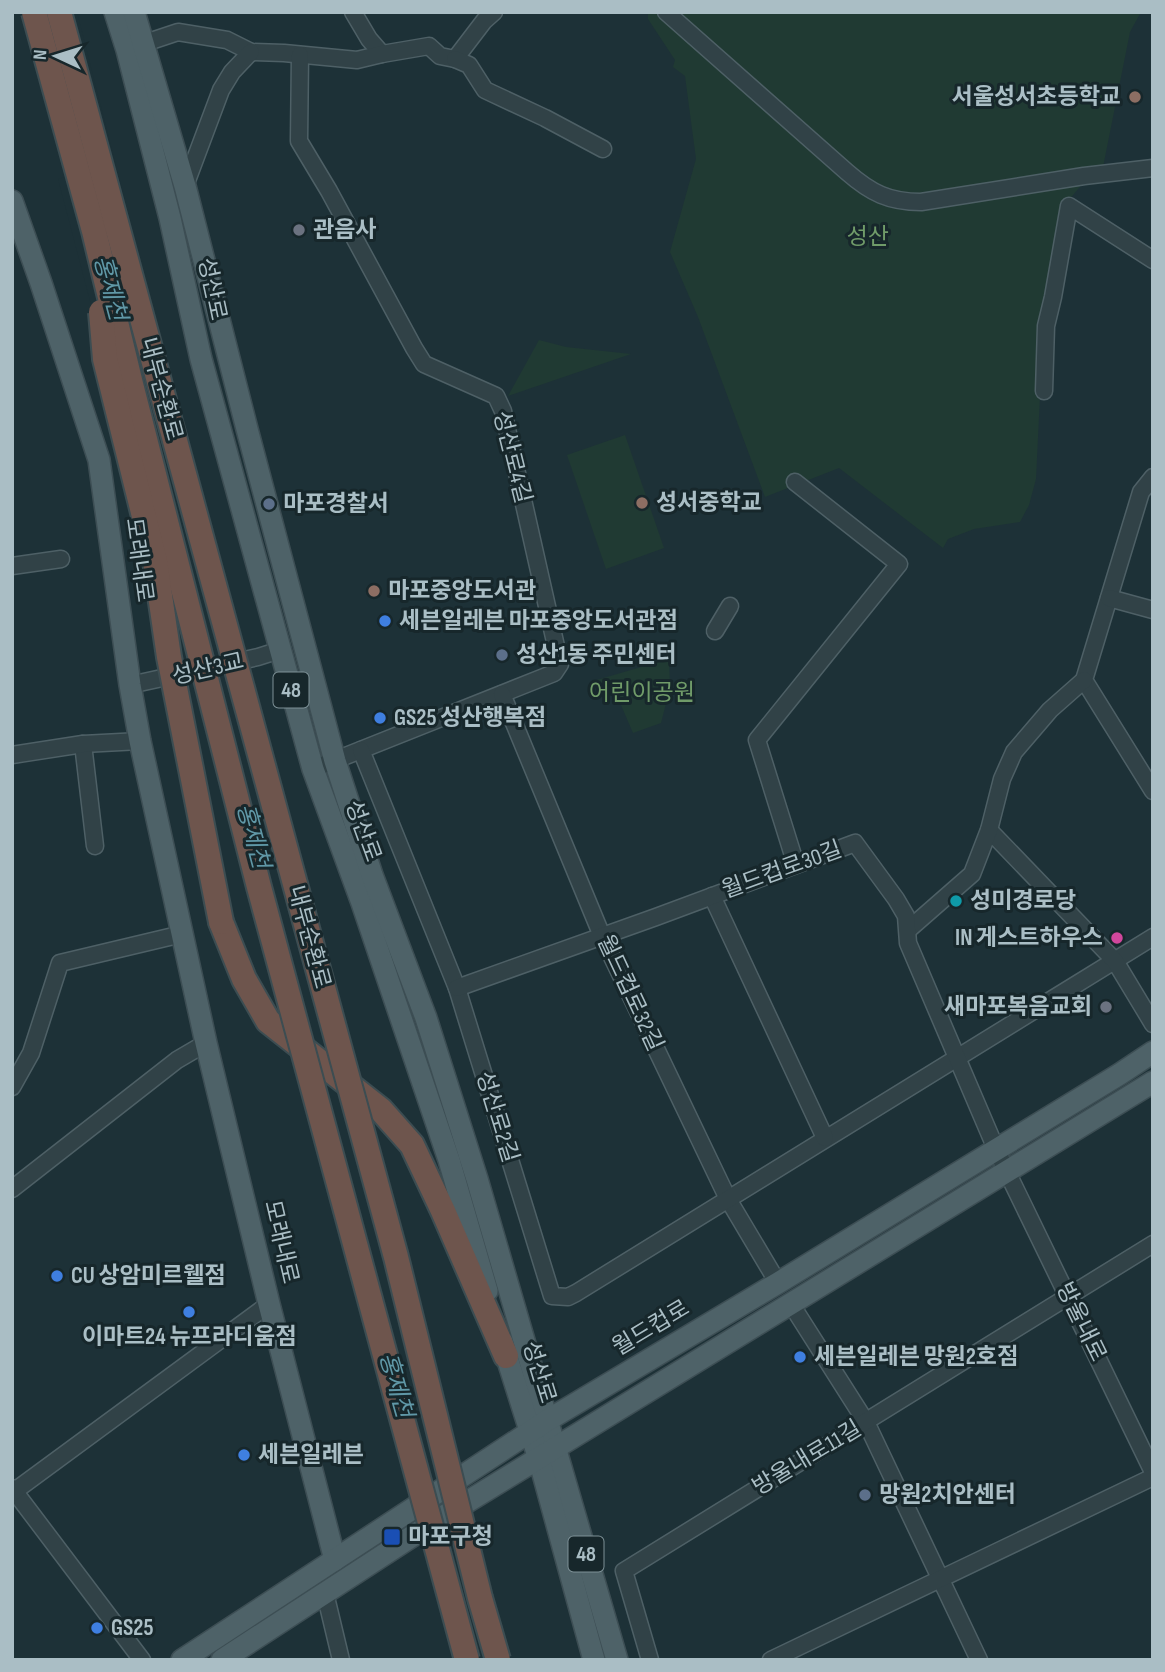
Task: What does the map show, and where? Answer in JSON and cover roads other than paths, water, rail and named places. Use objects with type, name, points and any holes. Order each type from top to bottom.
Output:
[{"type":"highway","name":"내부순환로","points":[[34,12],[94,231],[137,411],[262,900],[467,1660]]},
{"type":"highway","name":"내부순환로","points":[[59,12],[396,1257],[480,1598],[500,1660]]},
{"type":"highway","points":[[94,231],[105,359],[155,561],[169,657],[221,922],[244,979],[268,1021],[381,1110],[412,1145],[506,1356]]},
{"type":"main road","name":"성산로","points":[[115,12],[170,218],[201,359],[313,769],[449,1160],[506,1356],[539,1426],[617,1660]]},
{"type":"main road","points":[[134,12],[185,186],[335,761],[372,875],[430,1030],[477,1180],[539,1426]]},
{"type":"main road","name":"모래내로","points":[[12,201],[99,460],[140,741],[206,1043],[335,1560]]},
{"type":"main road","name":"월드컵로","points":[[222,1660],[325,1593],[387,1539],[484,1464],[539,1426],[778,1283],[1153,1052]]},
{"type":"main road","points":[[387,1539],[489,1490],[1153,1082]]},
{"type":"main road","points":[[1069,1105],[1083,1126]]},
{"type":"main road","points":[[933,1188],[947,1209]]},
{"type":"main road","name":"성산로","points":[[547,1453],[594,1660]]},
{"type":"main road","name":"월드컵로","points":[[181,1660],[335,1560],[387,1539]]},
{"type":"street","points":[[353,12],[369,39],[382,54]]},
{"type":"street","points":[[455,59],[494,12]]},
{"type":"street","points":[[666,12],[863,186],[904,202],[921,202],[1153,168]]},
{"type":"street","points":[[142,44],[178,32],[227,40],[251,52],[357,60],[429,46],[440,56],[469,65],[485,90],[603,149]]},
{"type":"street","points":[[185,186],[221,90],[232,72],[251,52]]},
{"type":"street","name":"성산로4길","points":[[300,55],[299,141],[414,348],[424,364],[496,396],[503,411],[560,664],[554,673],[313,769]]},
{"type":"street","points":[[1044,391],[1046,326],[1069,206],[1153,260]]},
{"type":"street","points":[[908,930],[972,874],[1014,752],[1051,710],[1084,680],[1141,492],[1153,477]]},
{"type":"street","points":[[795,482],[899,564],[757,740],[796,865]]},
{"type":"street","points":[[12,566],[61,559]]},
{"type":"street","points":[[1109,598],[1153,610]]},
{"type":"street","points":[[715,631],[730,606]]},
{"type":"street","name":"성산3교","points":[[130,685],[280,650]]},
{"type":"street","points":[[1084,680],[1153,791]]},
{"type":"street","name":"월드컵로32길","points":[[502,694],[602,936],[728,1199],[778,1283]]},
{"type":"street","points":[[12,755],[83,744],[140,741]]},
{"type":"street","points":[[83,744],[95,846]]},
{"type":"street","name":"성산로2길","points":[[361,750],[457,988],[552,1296],[568,1297],[728,1199]]},
{"type":"street","points":[[989,830],[1115,961],[1153,1024]]},
{"type":"street","name":"월드컵로30길","points":[[457,988],[855,843],[906,916],[908,943],[1008,1172]]},
{"type":"street","points":[[712,896],[825,1138]]},
{"type":"street","points":[[12,1087],[31,1053],[60,963],[182,934]]},
{"type":"street","points":[[728,1199],[1153,937]]},
{"type":"street","points":[[12,1189],[177,1060],[206,1043]]},
{"type":"street","name":"방울내로","points":[[1008,1172],[1153,1475]]},
{"type":"street","name":"방울내로11길","points":[[650,1660],[624,1571],[1153,1244]]},
{"type":"street","points":[[142,1660],[13,1491],[269,1304]]},
{"type":"street","points":[[791,1304],[866,1422],[979,1660]]},
{"type":"street","points":[[782,1657],[1153,1475]]},
{"type":"street","points":[[325,1593],[341,1660]]},
{"type":"place","name":"서울성서초등학교","points":[[1135,97]]},
{"type":"place","name":"관음사","points":[[299,230]]},
{"type":"place","name":"성서중학교","points":[[642,503]]},
{"type":"place","name":"마포경찰서","points":[[269,504]]},
{"type":"place","name":"마포중앙도서관","points":[[374,591]]},
{"type":"place","name":"세븐일레븐 마포중앙도서관점","points":[[385,621]]},
{"type":"place","name":"성산1동 주민센터","points":[[502,655]]},
{"type":"place","name":"GS25 성산행복점","points":[[380,718]]},
{"type":"place","name":"성미경로당","points":[[956,901]]},
{"type":"place","name":"IN 게스트하우스","points":[[1117,938]]},
{"type":"place","name":"새마포복음교회","points":[[1106,1007]]},
{"type":"place","name":"CU 상암미르웰점","points":[[57,1276]]},
{"type":"place","name":"이마트24 뉴프라디움점","points":[[189,1312]]},
{"type":"place","name":"세븐일레븐 망원2호점","points":[[800,1357]]},
{"type":"place","name":"세븐일레븐","points":[[244,1455]]},
{"type":"place","name":"망원2치안센터","points":[[865,1495]]},
{"type":"place","name":"마포구청","points":[[392,1537]]},
{"type":"place","name":"GS25","points":[[97,1628]]},
{"type":"park label","name":"성산","points":[[868,237]]},
{"type":"park label","name":"어린이공원","points":[[642,693]]},
{"type":"water label","name":"홍제천","points":[[110,288]]},
{"type":"water label","name":"홍제천","points":[[253,836]]},
{"type":"water label","name":"홍제천","points":[[396,1385]]}]
